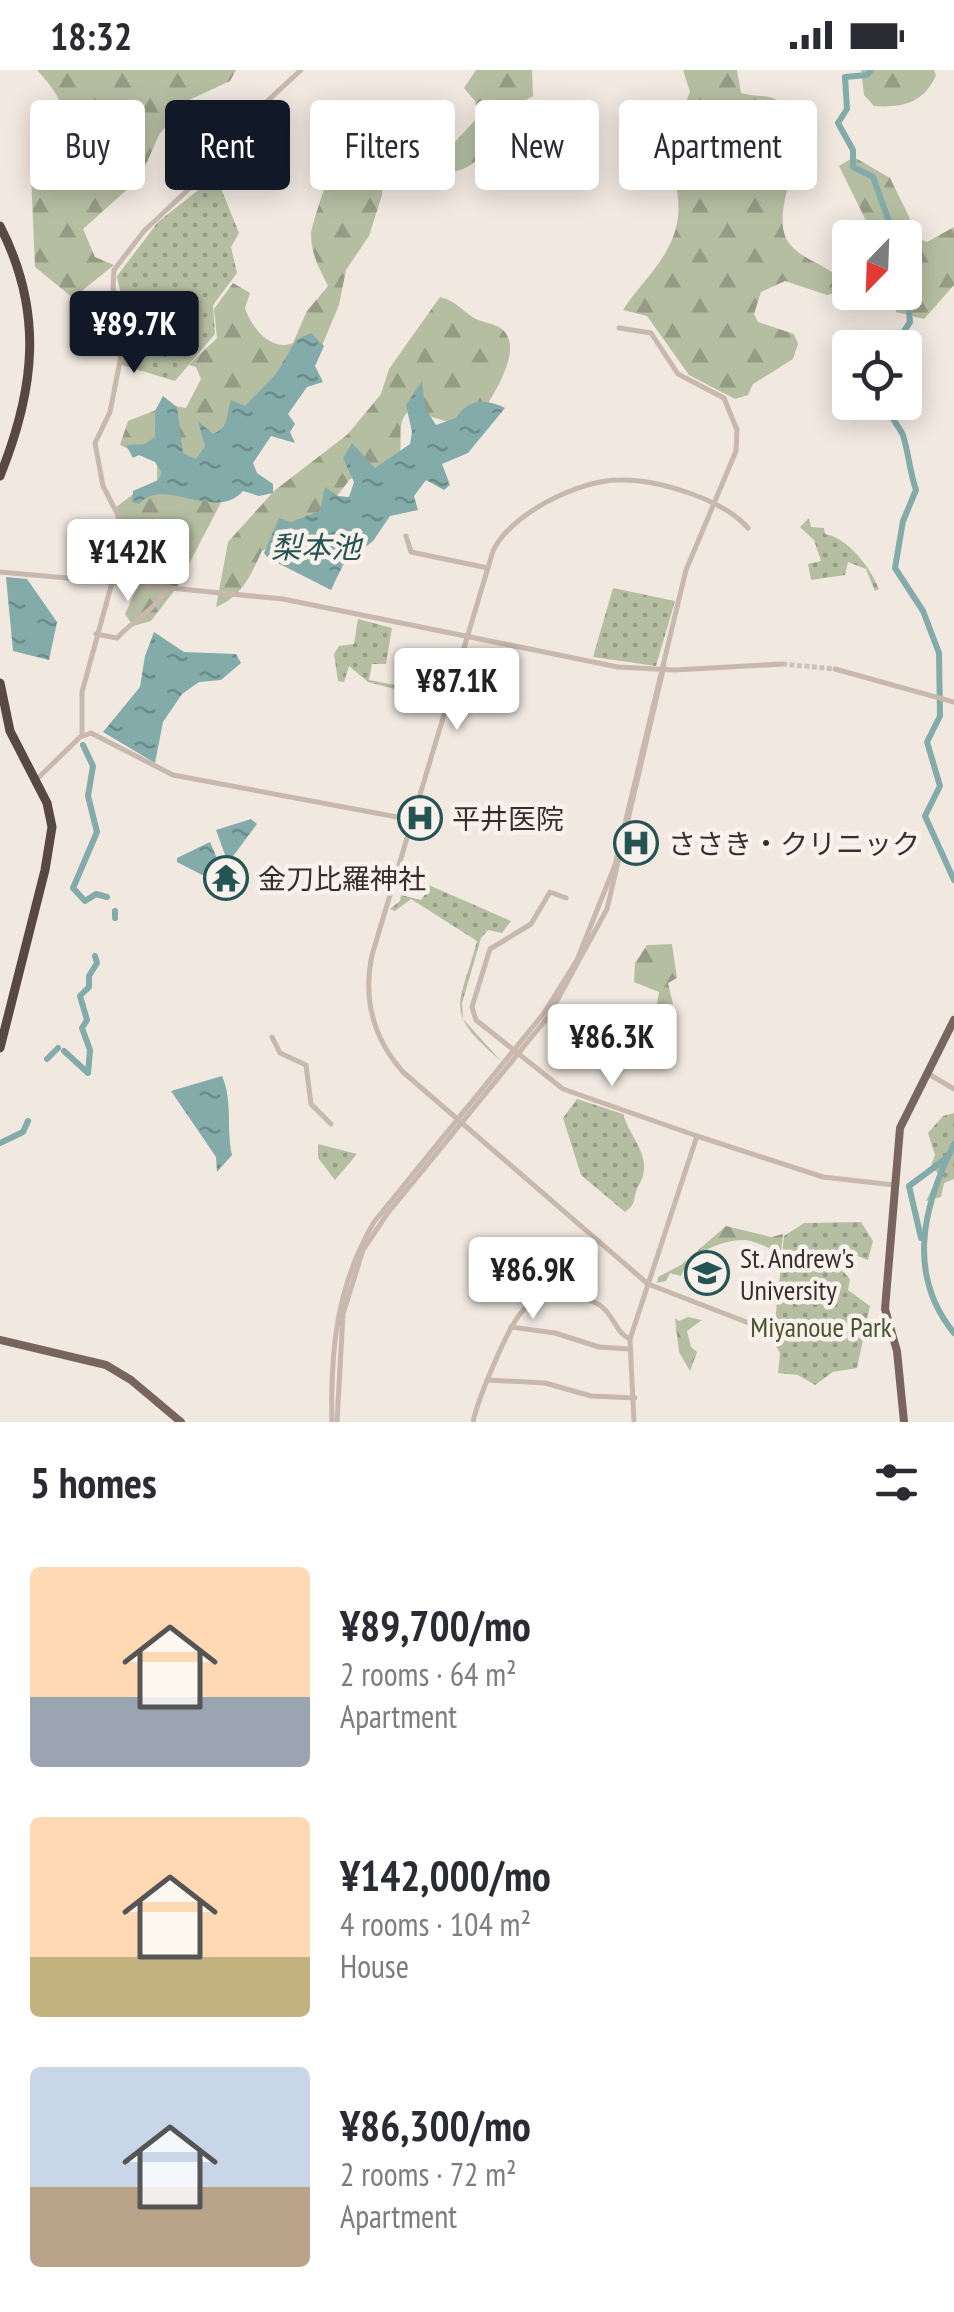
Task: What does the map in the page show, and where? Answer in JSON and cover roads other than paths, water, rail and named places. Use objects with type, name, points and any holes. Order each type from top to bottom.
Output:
[{"type":"highway","points":[[0,226],[25,287],[32,328],[30,382],[0,476]]},
{"type":"highway","points":[[0,683],[10,731],[50,812],[51,846],[0,1048]]},
{"type":"main road","points":[[904,1422],[897,1351],[884,1310],[902,1121],[954,1020]]},
{"type":"main road","points":[[0,1340],[102,1364],[131,1380],[180,1422]]},
{"type":"street","points":[[35,781],[82,735],[82,692],[116,568],[121,521],[102,486],[94,442],[110,412],[120,361],[124,322],[113,288],[114,270],[144,231],[191,187],[218,169],[237,130],[301,70]]},
{"type":"street","points":[[335,1422],[337,1313],[348,1272],[374,1222],[569,986],[607,910],[686,570],[738,444],[724,398],[678,374],[651,334],[619,328]]},
{"type":"street","points":[[748,528],[715,502],[638,482],[605,482],[518,518],[498,542],[372,955],[370,1004],[378,1034],[396,1065],[648,1284],[772,1332]]},
{"type":"street","points":[[406,536],[410,552],[488,568]]},
{"type":"street","points":[[0,572],[90,580]]},
{"type":"street","points":[[128,584],[284,600],[590,662],[663,668],[782,664]]},
{"type":"street","points":[[96,634],[117,638],[160,599],[166,588]]},
{"type":"street","points":[[835,670],[954,702]]},
{"type":"street","points":[[82,735],[100,736],[173,775],[413,820]]},
{"type":"street","points":[[566,898],[550,892],[531,924],[488,951],[473,1013],[516,1053],[569,1092],[823,1176],[895,1185]]},
{"type":"street","points":[[272,1037],[280,1053],[306,1065],[311,1104],[331,1124]]},
{"type":"street","points":[[926,1073],[954,1090]]},
{"type":"street","points":[[634,1422],[630,1340],[698,1136]]},
{"type":"street","points":[[473,1422],[511,1326],[530,1302],[559,1294],[603,1307],[630,1340]]},
{"type":"street","points":[[511,1326],[550,1332],[599,1347],[628,1349]]},
{"type":"street","points":[[488,1380],[537,1382],[590,1396],[635,1398]]},
{"type":"water","points":[[311,333],[324,346],[315,366],[323,382],[307,387],[288,414],[295,424],[290,432],[295,443],[271,436],[253,463],[257,473],[273,484],[273,493],[259,496],[243,491],[231,500],[218,502],[161,494],[149,496],[139,504],[132,502],[133,491],[158,480],[162,473],[155,462],[139,455],[133,458],[126,445],[145,444],[155,437],[155,411],[163,396],[177,407],[183,453],[196,459],[205,446],[198,421],[213,434],[218,431],[225,424],[231,400],[245,406],[276,374],[296,340]]},
{"type":"water","name":"梨本池","points":[[422,381],[425,408],[436,425],[456,418],[466,407],[478,402],[505,408],[468,453],[442,464],[450,485],[444,490],[426,480],[414,496],[418,510],[390,516],[373,541],[343,565],[331,590],[268,558],[264,553],[279,518],[291,522],[320,511],[325,487],[338,496],[349,497],[354,482],[343,458],[352,443],[375,468],[410,444],[412,432],[406,405]]},
{"type":"water","points":[[6,577],[27,579],[57,622],[49,660],[13,651]]},
{"type":"water","points":[[154,632],[184,652],[236,654],[241,663],[221,680],[199,682],[182,694],[163,722],[155,763],[103,732],[140,687]]},
{"type":"water","points":[[251,819],[257,824],[228,863],[216,830]]},
{"type":"water","points":[[210,842],[219,863],[206,877],[177,862],[177,858]]},
{"type":"water","points":[[222,1076],[232,1155],[217,1172],[216,1157],[171,1091]]},
{"type":"waterway","points":[[871,70],[867,75],[845,77],[847,109],[838,123],[853,150],[853,167],[873,177],[889,220]]},
{"type":"waterway","points":[[905,330],[910,322],[909,310]]},
{"type":"waterway","points":[[894,420],[904,438],[916,490],[903,521],[895,568],[923,611],[939,653],[940,716],[927,742],[940,786],[925,816],[954,880]]},
{"type":"waterway","points":[[83,745],[93,766],[88,796],[97,832],[73,888],[85,901],[96,894],[107,897]]},
{"type":"waterway","points":[[115,911],[115,918]]},
{"type":"waterway","points":[[64,1051],[88,1073],[90,1050],[82,1028],[87,1020],[80,996],[89,987],[89,976],[97,963],[95,956]]},
{"type":"waterway","points":[[47,1059],[58,1048]]},
{"type":"waterway","points":[[0,1143],[23,1132],[28,1121]]},
{"type":"waterway","points":[[954,1144],[934,1191],[924,1240],[929,1287],[954,1333]]},
{"type":"waterway","points":[[921,1238],[909,1186],[948,1157]]},
{"type":"tunnel","points":[[90,580],[129,584]]},
{"type":"tunnel","points":[[782,664],[835,669]]},
{"type":"place","name":"平井医院","points":[[420,818]]},
{"type":"place","name":"ささき・クリニック","points":[[636,843]]},
{"type":"place","name":"金刀比羅神社","points":[[226,878]]},
{"type":"place","name":"St. Andrew's University","points":[[707,1273]]},
{"type":"park label","name":"Miyanoue Park","points":[[821,1326]]}]
